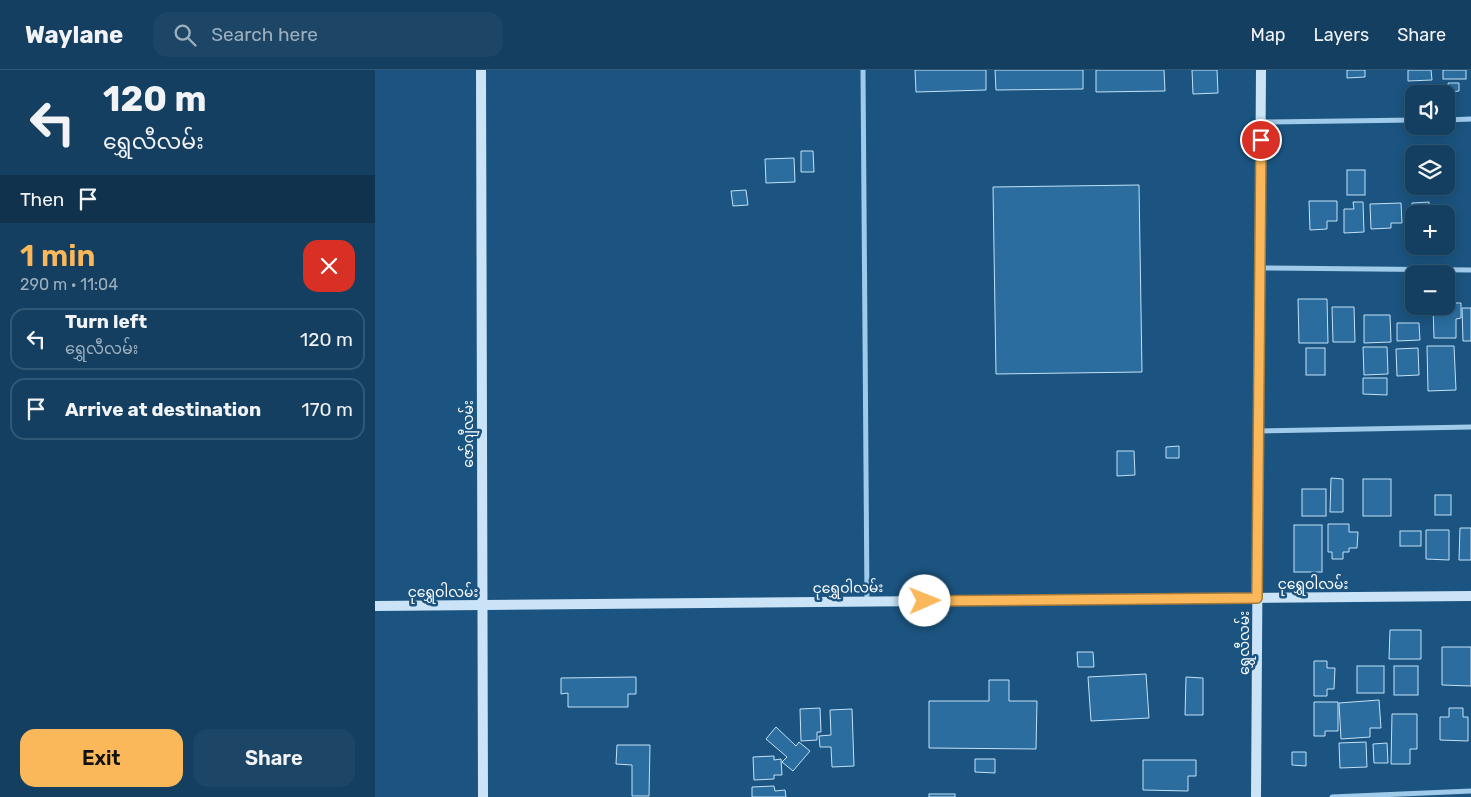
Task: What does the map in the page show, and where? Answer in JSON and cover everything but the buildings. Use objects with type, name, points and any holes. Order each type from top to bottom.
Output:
[{"type":"street","name":"ဇော်ဂျီလမ်း","points":[[481,70],[483,797]]},
{"type":"street","points":[[863,70],[867,602]]},
{"type":"street","name":"ရွှေလီလမ်း","points":[[1256,797],[1261,70]]},
{"type":"street","points":[[1455,120],[1471,119]]},
{"type":"street","points":[[1261,122],[1405,120]]},
{"type":"street","points":[[1259,268],[1471,270]]},
{"type":"street","points":[[1259,431],[1471,427]]},
{"type":"street","name":"ငုရွှေဝါလမ်း","points":[[375,606],[1471,596]]},
{"type":"street","points":[[1333,797],[1471,791]]},
{"type":"route","points":[[925,601],[1257,598],[1261,140]]}]
